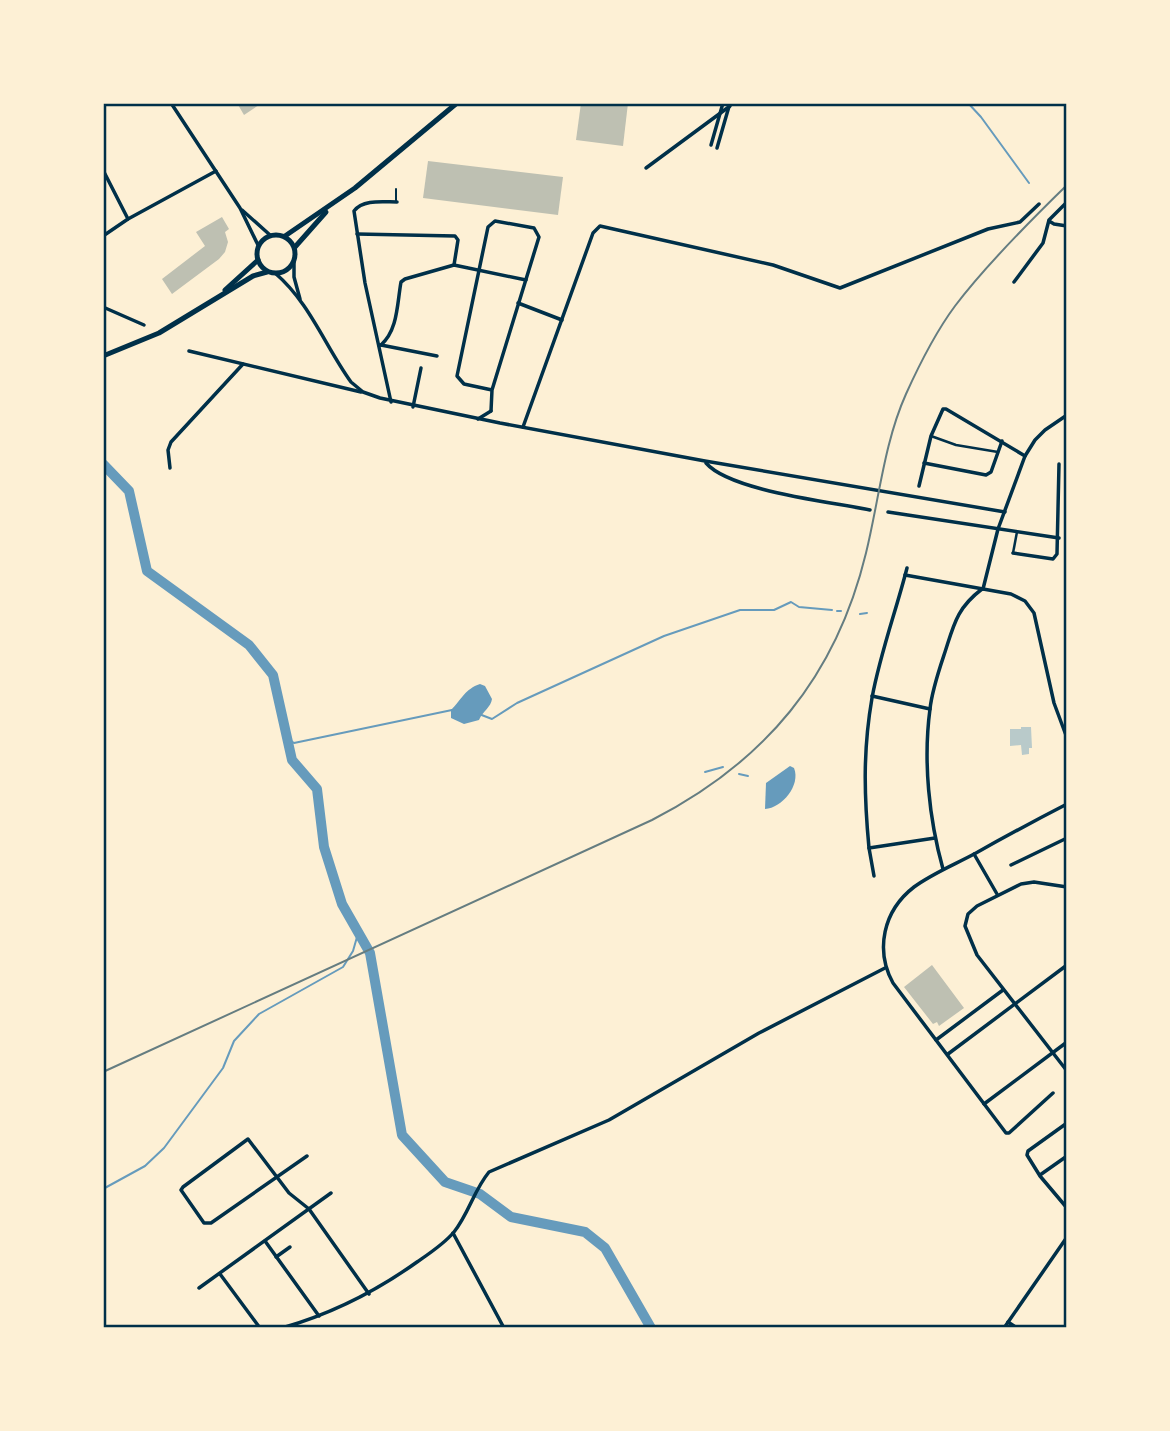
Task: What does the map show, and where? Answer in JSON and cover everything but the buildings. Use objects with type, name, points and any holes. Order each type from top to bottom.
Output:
[{"type":"main road","points":[[267,272],[258,260],[258,245],[270,235],[285,236],[333,205],[457,103]]},
{"type":"main road","points":[[103,356],[159,334],[253,276],[286,271],[294,262],[295,247],[333,205]]},
{"type":"main road","points":[[285,236],[295,247]]},
{"type":"main road","points":[[212,301],[258,260]]},
{"type":"street","points":[[171,103],[240,208],[258,245]]},
{"type":"street","points":[[723,103],[714,147],[730,105]]},
{"type":"street","points":[[646,168],[730,105]]},
{"type":"street","points":[[103,170],[128,219]]},
{"type":"street","points":[[103,236],[128,219],[216,171]]},
{"type":"street","points":[[391,402],[365,282],[354,215],[356,208],[367,203],[397,202]]},
{"type":"street","points":[[1014,282],[1043,243],[1049,220],[1067,202]]},
{"type":"street","points":[[523,427],[593,233],[600,226],[773,265],[840,288],[988,229],[1020,222],[1039,204]]},
{"type":"street","points":[[240,208],[270,235]]},
{"type":"street","points":[[1049,220],[1054,224],[1067,226]]},
{"type":"street","points":[[492,390],[464,384],[457,376],[488,227],[495,221],[534,228],[539,237],[492,390],[491,411],[500,423]]},
{"type":"street","points":[[358,234],[455,236],[458,240],[454,265]]},
{"type":"street","points":[[294,262],[301,301]]},
{"type":"street","points":[[380,345],[389,336],[394,323],[402,280],[454,265],[526,280]]},
{"type":"street","points":[[275,273],[301,301],[346,374],[363,392]]},
{"type":"street","points":[[518,303],[562,320]]},
{"type":"street","points":[[103,307],[144,325]]},
{"type":"street","points":[[380,345],[437,356]]},
{"type":"street","points":[[189,352],[363,392],[413,407],[705,461],[1005,512]]},
{"type":"street","points":[[170,468],[167,450],[171,442],[243,364]]},
{"type":"street","points":[[413,407],[421,368]]},
{"type":"street","points":[[919,486],[941,411],[947,409],[1025,456]]},
{"type":"street","points":[[478,419],[491,411]]},
{"type":"street","points":[[944,870],[935,838],[929,789],[930,709],[942,660],[957,615],[970,598],[983,589],[998,529],[1025,456],[1045,430],[1067,415]]},
{"type":"street","points":[[932,436],[956,445],[998,453]]},
{"type":"street","points":[[924,463],[986,475],[991,472],[1002,441]]},
{"type":"street","points":[[705,461],[716,473],[763,489],[870,510]]},
{"type":"street","points":[[1017,532],[1013,553],[1053,559],[1058,554],[1059,464]]},
{"type":"street","points":[[888,512],[1059,538]]},
{"type":"street","points":[[874,876],[864,795],[866,744],[872,696],[907,568]]},
{"type":"street","points":[[905,575],[1019,597],[1030,607],[1034,613],[1054,703],[1067,738]]},
{"type":"street","points":[[872,696],[930,709]]},
{"type":"street","points":[[1053,1093],[1006,1133],[893,983],[885,968],[883,949],[890,916],[913,888],[1067,804]]},
{"type":"street","points":[[869,848],[935,838]]},
{"type":"street","points":[[1011,865],[1067,838]]},
{"type":"street","points":[[974,854],[997,895]]},
{"type":"street","points":[[1067,887],[1028,881],[972,910],[965,926],[972,947],[1013,1004],[1067,1071]]},
{"type":"street","points":[[947,1054],[1067,965]]},
{"type":"street","points":[[282,1328],[319,1316],[369,1294],[443,1244],[464,1219],[478,1186],[489,1172],[504,1163],[609,1120],[759,1033],[885,968]]},
{"type":"street","points":[[936,1040],[1003,989]]},
{"type":"street","points":[[984,1104],[1067,1042]]},
{"type":"street","points":[[1067,1123],[1028,1151],[1028,1159],[1067,1208]]},
{"type":"street","points":[[307,1156],[277,1178],[211,1223],[204,1223],[183,1194],[183,1187],[248,1139],[277,1178],[289,1193],[309,1209],[369,1294]]},
{"type":"street","points":[[1040,1176],[1067,1156]]},
{"type":"street","points":[[199,1287],[331,1193]]},
{"type":"street","points":[[453,1234],[504,1328]]},
{"type":"street","points":[[1004,1328],[1067,1237]]},
{"type":"street","points":[[265,1241],[319,1316]]},
{"type":"street","points":[[276,1257],[290,1248]]},
{"type":"street","points":[[220,1274],[260,1328]]},
{"type":"street","points":[[1008,1322],[1017,1328]]},
{"type":"lane","points":[[396,189],[397,202]]},
{"type":"shaded area","points":[[1031,727],[1032,748],[1029,748],[1029,754],[1022,755],[1021,745],[1010,746],[1010,729]]},
{"type":"water","points":[[480,684],[485,686],[492,699],[479,720],[464,724],[451,718],[451,710],[464,695]]},
{"type":"water","points":[[790,766],[794,768],[795,781],[789,794],[778,805],[765,809],[766,783]]},
{"type":"waterway","points":[[968,103],[1029,183]]},
{"type":"waterway","points":[[103,464],[129,491],[147,571],[249,645],[273,675],[292,760],[317,789],[324,847],[342,904],[370,953],[402,1135],[445,1182],[480,1194],[511,1217],[585,1232],[605,1248],[651,1328]]},
{"type":"waterway","points":[[479,714],[492,719],[517,703],[664,636],[740,610],[774,610],[791,602],[799,607],[832,610]]},
{"type":"waterway","points":[[860,614],[867,613]]},
{"type":"waterway","points":[[287,738],[294,743],[452,710]]},
{"type":"waterway","points":[[705,772],[723,767]]},
{"type":"waterway","points":[[739,774],[748,776]]},
{"type":"waterway","points":[[103,1189],[145,1166],[164,1148],[223,1068],[234,1041],[259,1014],[343,967],[353,951],[359,930]]},
{"type":"railway","points":[[103,1072],[652,820],[729,771],[761,743],[790,711],[815,677],[836,639],[853,598],[866,553],[898,413],[928,348],[948,316],[980,275],[1067,185]]}]
